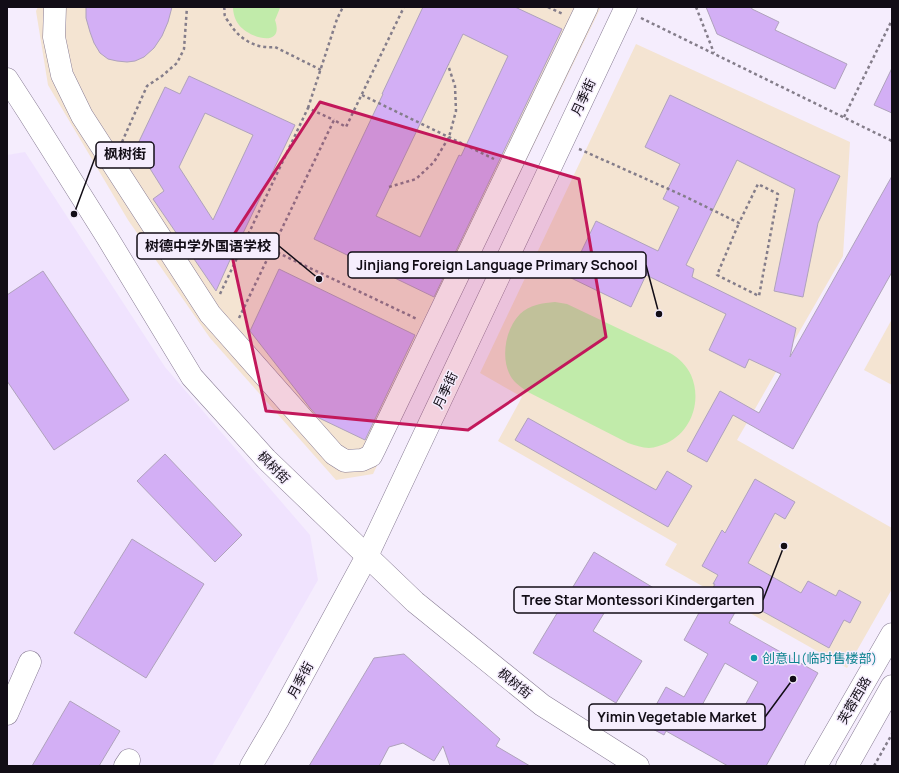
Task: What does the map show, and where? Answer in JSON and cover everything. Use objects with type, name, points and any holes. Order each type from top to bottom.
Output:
[{"type":"street","points":[[55,7],[54,37],[62,75],[82,116],[210,314],[334,454],[346,461],[362,460],[371,456],[587,7]]},
{"type":"street","name":"月季街","points":[[251,766],[278,720],[367,556],[625,8]]},
{"type":"street","name":"枫树街","points":[[7,79],[108,237],[192,377],[266,459],[415,602],[542,705],[638,766]]},
{"type":"street","name":"芙蓉西路","points":[[816,766],[892,634]]},
{"type":"street","points":[[7,714],[30,662]]},
{"type":"street","name":"芙蓉西路","points":[[847,766],[892,686]]},
{"type":"path","points":[[113,164],[147,86],[177,63],[184,49],[188,7]]},
{"type":"path","points":[[224,7],[225,17],[228,22],[234,31],[246,41],[268,48],[275,47],[321,70]]},
{"type":"path","points":[[210,314],[308,108],[337,19],[343,7]]},
{"type":"path","points":[[308,108],[346,127],[404,7]]},
{"type":"path","points":[[696,7],[714,53]]},
{"type":"path","points":[[625,8],[892,141]]},
{"type":"path","points":[[844,117],[892,20]]},
{"type":"path","points":[[389,187],[416,179],[434,162],[449,137],[456,110],[455,86],[448,65]]},
{"type":"path","points":[[362,94],[510,167]]},
{"type":"path","points":[[230,336],[334,120]]},
{"type":"path","points":[[562,142],[684,196],[739,223]]},
{"type":"path","points":[[758,184],[778,194],[759,296],[717,275],[739,223],[758,184]]},
{"type":"path","points":[[272,250],[433,327]]},
{"type":"path","points":[[874,766],[892,734]]},
{"type":"highlighted area","points":[[320,102],[579,179],[606,337],[468,430],[266,411],[229,242]]},
{"type":"shaded area","points":[[38,7],[601,7],[373,474],[336,480],[210,338],[128,220],[48,85],[36,11]]},
{"type":"shaded area","points":[[636,44],[850,142],[843,256],[737,440],[892,528],[892,589],[847,668],[665,565],[677,544],[498,441],[522,397],[480,373]]},
{"type":"shaded area","points":[[25,152],[165,367],[310,535],[318,580],[212,766],[7,766],[7,155]]},
{"type":"shaded area","points":[[892,319],[892,385],[864,370]]},
{"type":"green space","points":[[233,7],[280,8],[275,20],[277,29],[275,35],[271,38],[257,37],[244,30],[236,21]]},
{"type":"green space","points":[[555,302],[567,304],[670,353],[685,365],[691,375],[694,385],[695,404],[688,423],[676,438],[667,443],[651,448],[644,448],[628,443],[526,391],[514,381],[510,376],[505,358],[506,342],[511,327],[520,314],[528,308]]},
{"type":"building","points":[[86,7],[172,7],[162,36],[154,48],[144,57],[135,61],[127,62],[108,59],[100,53],[90,32],[86,18]]},
{"type":"building","points":[[423,7],[515,7],[562,29],[434,297],[314,239]],"holes":[[[463,34],[508,56],[461,156],[459,155],[420,237],[376,216]]]},
{"type":"building","points":[[706,7],[751,7],[752,9],[779,22],[775,30],[847,64],[835,89],[717,34]]},
{"type":"building","points":[[892,68],[892,113],[874,105]]},
{"type":"building","points":[[189,76],[295,125],[234,252],[237,255],[230,260],[216,291],[153,199],[164,191],[144,159],[133,154],[165,87],[180,94]],"holes":[[[205,113],[253,135],[213,220],[179,167]]]},
{"type":"building","points":[[670,95],[840,176],[818,223],[803,297],[774,291],[795,189],[737,160],[686,265],[694,269],[692,277],[796,328],[790,357],[892,176],[892,272],[793,449],[733,415],[707,462],[687,451],[720,391],[759,413],[781,374],[749,359],[745,368],[709,350],[726,314],[646,275],[631,307],[569,277],[596,221],[658,251],[679,207],[663,199],[680,164],[645,147]]},
{"type":"building","points":[[279,269],[415,335],[365,440],[319,418],[250,331]]},
{"type":"building","points":[[43,271],[129,400],[54,450],[7,381],[7,295]]},
{"type":"building","points":[[528,418],[656,490],[667,471],[692,486],[668,527],[515,440]]},
{"type":"building","points":[[165,454],[242,535],[215,562],[137,481]]},
{"type":"building","points":[[755,479],[795,502],[785,519],[775,513],[748,563],[801,593],[808,581],[836,596],[839,590],[861,602],[850,623],[844,620],[829,648],[742,600],[729,623],[818,673],[766,766],[728,766],[666,731],[664,735],[645,725],[666,687],[684,697],[708,654],[684,640],[715,584],[713,584],[718,575],[702,566],[722,530],[725,533]],"holes":[[[725,663],[758,682],[734,725],[701,707]]]},
{"type":"building","points":[[132,539],[204,584],[146,678],[74,633]]},
{"type":"building","points":[[594,552],[667,596],[657,612],[619,589],[593,631],[642,661],[616,703],[533,653]]},
{"type":"building","points":[[404,654],[500,739],[496,746],[530,766],[450,766],[443,746],[434,761],[403,743],[389,747],[379,766],[309,766],[374,658]]},
{"type":"building","points":[[70,701],[120,731],[99,766],[32,766]]},
{"type":"place","name":"枫树街","points":[[74,214]]},
{"type":"place","name":"树德中学外国语学校","points":[[319,279]]},
{"type":"place","name":"Jinjiang Foreign Language Primary School","points":[[659,314]]},
{"type":"place","name":"Tree Star Montessori Kindergarten","points":[[784,546]]},
{"type":"place","name":"创意山(临时售楼部)","points":[[754,658]]},
{"type":"place","name":"Yimin Vegetable Market","points":[[793,679]]}]
